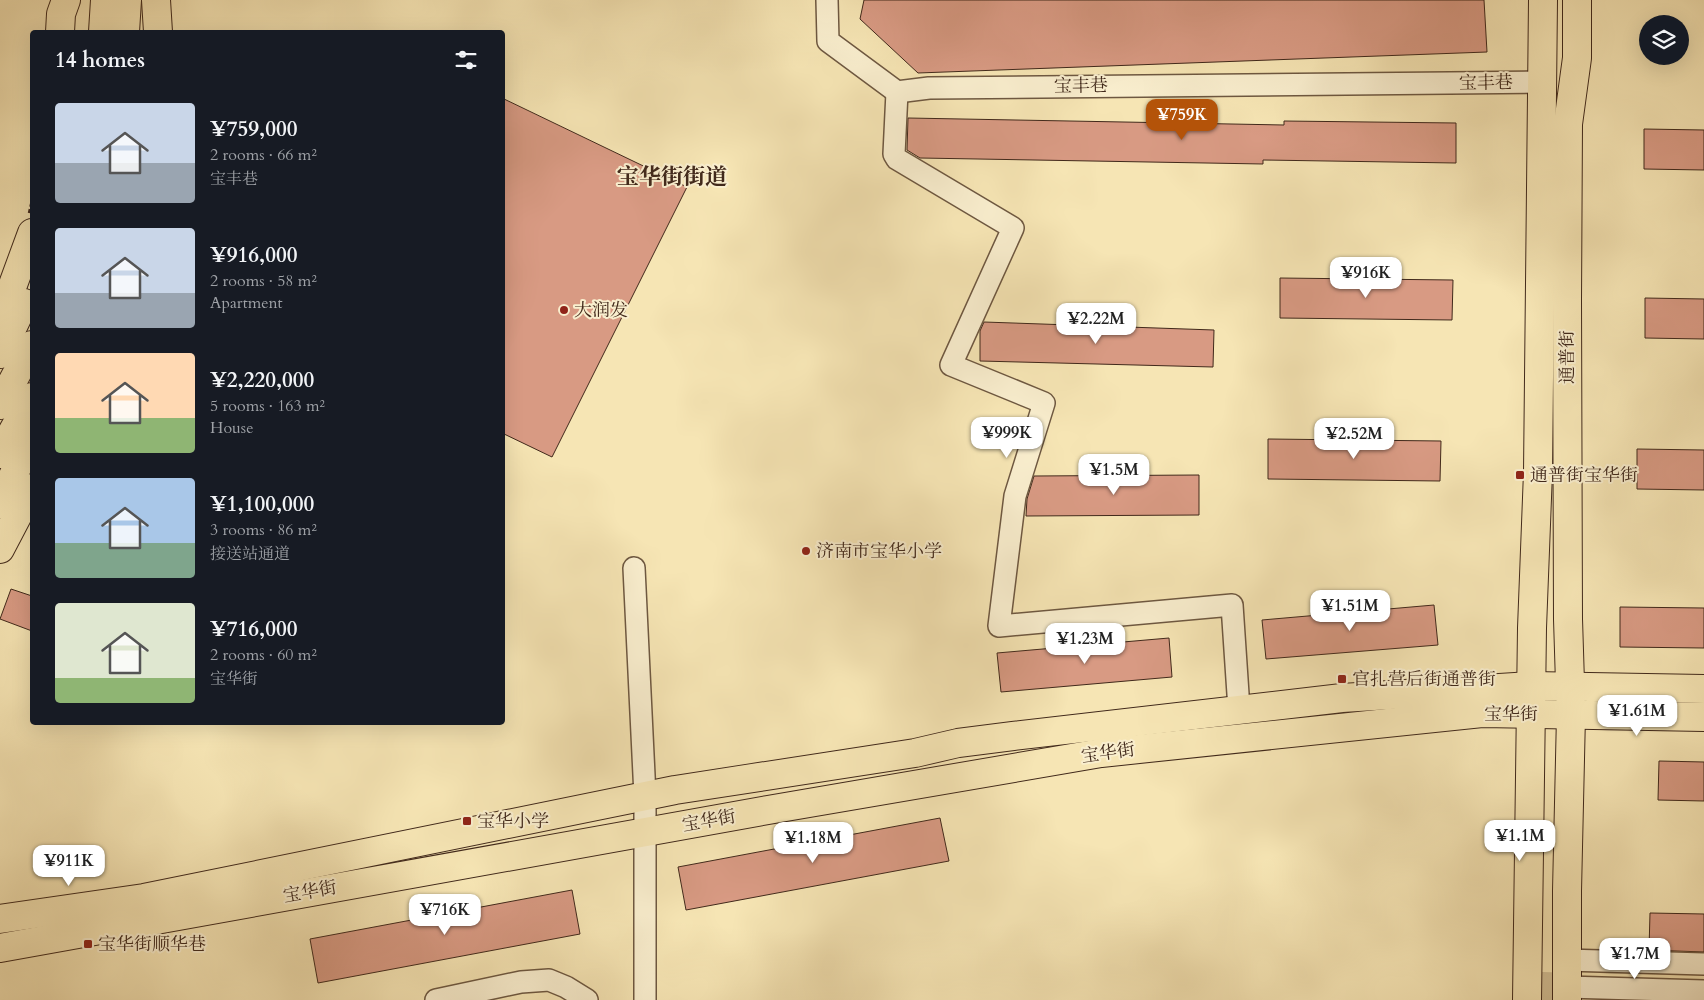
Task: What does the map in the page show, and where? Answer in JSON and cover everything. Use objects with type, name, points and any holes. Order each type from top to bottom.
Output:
[{"type":"main road","points":[[60,30],[61,14],[66,0]]},
{"type":"main road","points":[[87,30],[88,0]]},
{"type":"main road","points":[[103,30],[105,0]]},
{"type":"main road","points":[[125,30],[127,0]]},
{"type":"main road","points":[[144,30],[146,0]]},
{"type":"main road","points":[[156,0],[158,30]]},
{"type":"main road","name":"通普街","points":[[1530,757],[1532,628],[1538,472],[1543,0]]},
{"type":"main road","name":"通普街","points":[[1555,962],[1571,715],[1568,599],[1568,124],[1576,58],[1577,0]]},
{"type":"main road","points":[[0,320],[30,238]]},
{"type":"main road","points":[[0,354],[30,288]]},
{"type":"main road","points":[[0,405],[30,349]]},
{"type":"main road","points":[[0,454],[30,401]]},
{"type":"main road","points":[[0,504],[30,439]]},
{"type":"main road","points":[[0,549],[30,492]]},
{"type":"main road","name":"宝华街","points":[[0,919],[144,898],[675,790],[914,753],[958,743],[1342,698],[1532,686],[1704,689]]},
{"type":"main road","name":"宝华街","points":[[0,948],[645,832],[1101,753],[1482,713],[1704,717]]},
{"type":"main road","points":[[1530,757],[1555,962],[1567,994]]},
{"type":"main road","points":[[1527,1000],[1530,757]]},
{"type":"street","points":[[827,0],[828,41],[897,92],[894,154],[897,159],[1013,228],[951,365],[1044,403],[1015,496],[999,626],[1232,605],[1239,709]]},
{"type":"street","name":"宝丰巷","points":[[897,92],[929,88],[1542,82]]},
{"type":"street","points":[[634,568],[645,796],[644,1000]]},
{"type":"street","points":[[1555,962],[1704,964]]},
{"type":"street","points":[[436,1000],[521,982],[548,980],[566,987],[587,1000]]},
{"type":"street","points":[[1567,994],[1704,991]]},
{"type":"building","points":[[864,0],[1484,0],[1487,52],[918,73],[860,19]]},
{"type":"building","name":"大润发","points":[[505,99],[687,187],[552,457],[505,434]]},
{"type":"building","points":[[908,118],[1284,125],[1284,121],[1456,123],[1456,163],[1263,160],[1263,164],[920,158],[907,150]]},
{"type":"building","points":[[1644,129],[1704,130],[1704,170],[1644,169]]},
{"type":"building","points":[[1280,278],[1453,280],[1452,320],[1280,318]]},
{"type":"building","points":[[1645,298],[1704,299],[1704,339],[1645,338]]},
{"type":"building","points":[[984,322],[1214,330],[1213,367],[980,361],[980,331]]},
{"type":"building","points":[[1268,439],[1441,441],[1440,481],[1268,479]]},
{"type":"building","points":[[1637,449],[1704,450],[1704,490],[1637,489]]},
{"type":"building","points":[[1199,475],[1199,515],[1026,516],[1027,499],[1034,476]]},
{"type":"building","points":[[11,589],[30,595],[30,630],[0,619]]},
{"type":"building","points":[[1434,605],[1438,645],[1266,659],[1262,620]]},
{"type":"building","points":[[1620,607],[1704,608],[1704,648],[1620,647]]},
{"type":"building","points":[[1169,638],[1172,677],[1001,692],[997,653]]},
{"type":"building","points":[[1659,761],[1704,762],[1704,801],[1658,800]]},
{"type":"building","points":[[940,818],[949,861],[686,910],[678,867]]},
{"type":"building","points":[[572,890],[580,934],[318,983],[310,939]]},
{"type":"building","points":[[1650,913],[1704,914],[1704,952],[1649,950]]},
{"type":"tunnel","points":[[1543,1000],[1544,964]]},
{"type":"place","name":"大润发","points":[[564,310]]},
{"type":"place","name":"通普街宝华街","points":[[1520,475]]},
{"type":"place","name":"济南市宝华小学","points":[[806,551]]},
{"type":"place","name":"官扎营后街通普街","points":[[1342,679]]},
{"type":"place","name":"宝华小学","points":[[467,821]]},
{"type":"place","name":"宝华街顺华巷","points":[[88,944]]},
{"type":"district","name":"宝华街街道","points":[[672,177]]}]
